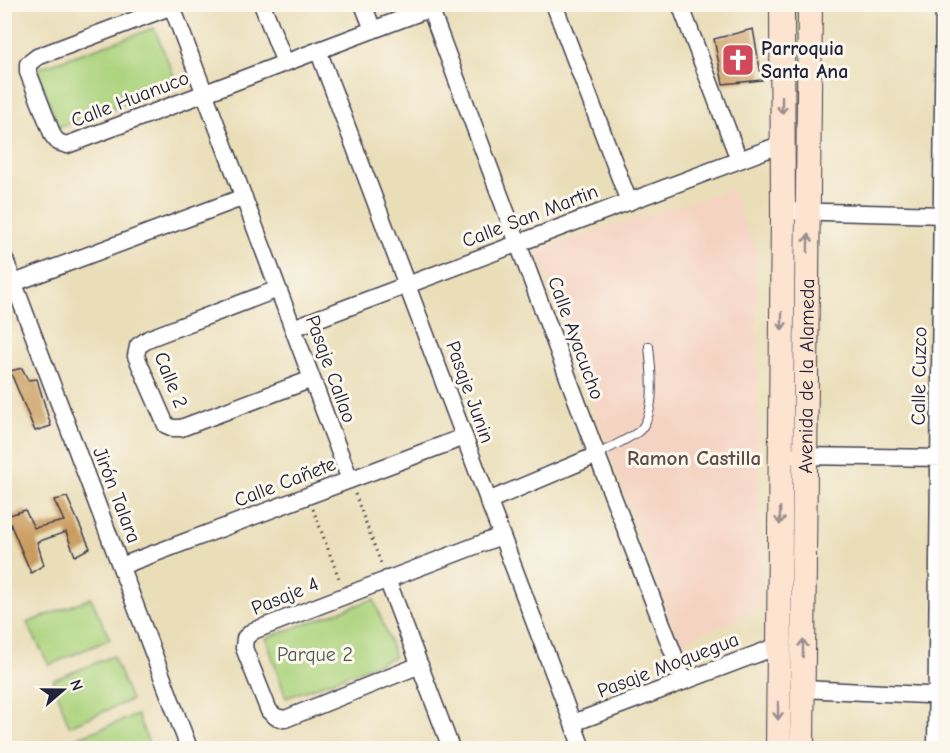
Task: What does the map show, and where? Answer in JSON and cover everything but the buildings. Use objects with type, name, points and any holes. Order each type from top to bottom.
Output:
[{"type":"street","points":[[262,4],[285,63]]},
{"type":"street","points":[[363,4],[373,30]]},
{"type":"street","points":[[554,4],[629,202]]},
{"type":"street","points":[[680,4],[739,160]]},
{"type":"street","name":"Avenida de la Alameda","points":[[778,748],[783,211],[782,4]]},
{"type":"street","name":"Avenida de la Alameda","points":[[802,748],[810,4]]},
{"type":"street","name":"Calle Cuzco","points":[[936,748],[941,696],[944,4]]},
{"type":"street","name":"Calle Huanuco","points":[[172,5],[37,57],[28,64],[28,72],[53,136],[58,142],[67,145],[435,6]]},
{"type":"street","name":"Pasaje Callao","points":[[172,5],[350,480]]},
{"type":"street","name":"Calle Ayacucho","points":[[435,6],[597,455],[684,681]]},
{"type":"street","name":"Pasaje Junin","points":[[318,50],[582,748]]},
{"type":"street","name":"Calle San Martin","points":[[294,328],[782,144]]},
{"type":"street","points":[[14,283],[244,197]]},
{"type":"street","points":[[783,211],[944,215]]},
{"type":"street","name":"Jirón Talara","points":[[4,257],[189,748]]},
{"type":"street","name":"Calle 2","points":[[278,289],[150,338],[138,346],[136,356],[166,425],[173,428],[181,428],[312,379]]},
{"type":"street","name":"Calle Cañete","points":[[121,566],[464,437]]},
{"type":"street","points":[[488,501],[597,455]]},
{"type":"street","points":[[781,456],[942,458]]},
{"type":"street","name":"Pasaje 4","points":[[420,665],[285,719],[276,717],[269,711],[244,648],[245,638],[253,631],[501,536]]},
{"type":"street","points":[[387,579],[451,748]]},
{"type":"street","name":"Pasaje Moquegua","points":[[573,723],[778,646]]},
{"type":"street","points":[[803,689],[941,696]]},
{"type":"lane","points":[[597,455],[640,430],[647,418],[653,384],[649,346]]},
{"type":"path","points":[[350,480],[387,579]]},
{"type":"path","points":[[308,496],[345,595]]},
{"type":"shaded area","points":[[731,189],[756,251],[761,610],[679,642],[536,250]]},
{"type":"green space","points":[[793,5],[805,5],[806,193],[791,192]]},
{"type":"green space","points":[[154,28],[178,85],[58,127],[37,69]]},
{"type":"green space","points":[[91,598],[110,639],[49,665],[27,623]]},
{"type":"green space","name":"Parque 2","points":[[374,599],[395,657],[286,698],[266,638]]},
{"type":"green space","points":[[113,656],[131,700],[69,726],[53,680]]},
{"type":"green space","points":[[137,715],[151,748],[75,748],[71,740]]},
{"type":"place","name":"Parroquia Santa Ana","points":[[738,60]]},
{"type":"district","name":"Ramon Castilla","points":[[694,458]]}]
